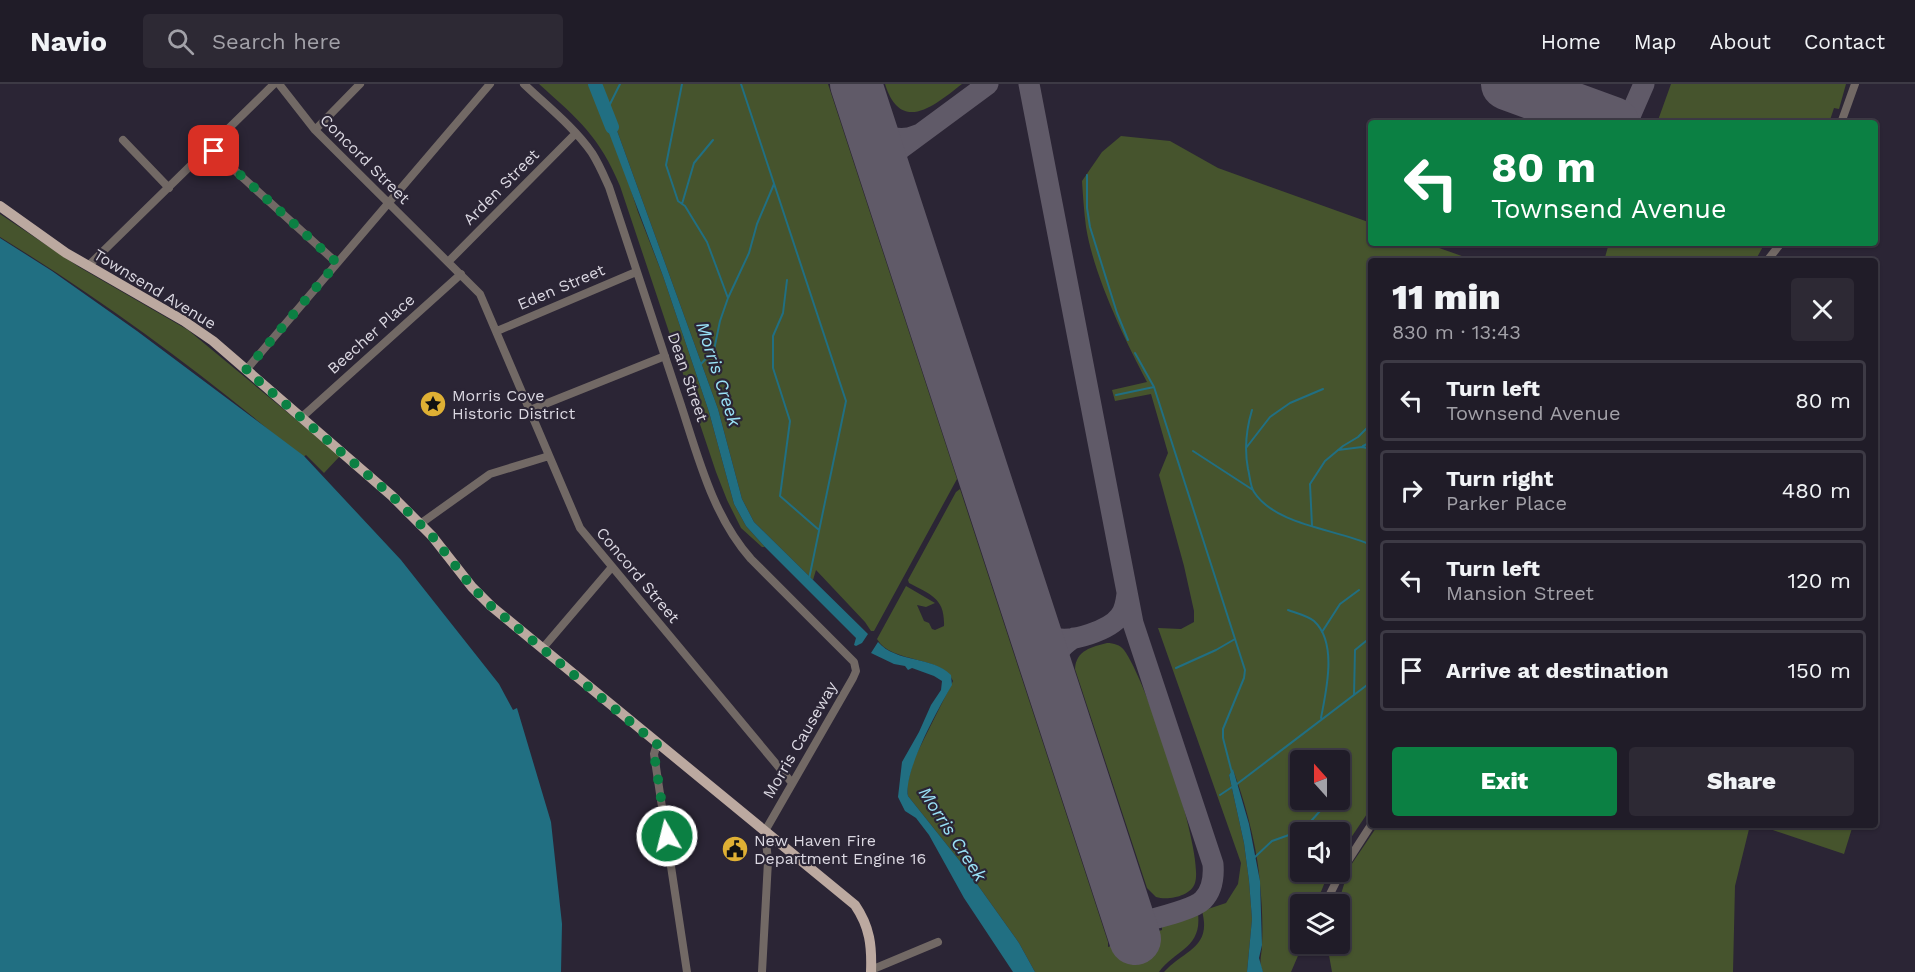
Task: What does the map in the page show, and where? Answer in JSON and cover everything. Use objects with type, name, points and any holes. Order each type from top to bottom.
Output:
[{"type":"main road","name":"Townsend Avenue","points":[[0,206],[57,247],[213,341],[371,476],[420,524],[480,596],[542,650],[855,905],[869,931],[871,971]]},
{"type":"street","name":"Concord Street","points":[[277,84],[315,130],[461,274],[484,300],[580,528],[792,783]]},
{"type":"street","points":[[88,266],[277,84]]},
{"type":"street","points":[[315,130],[360,84]]},
{"type":"street","points":[[246,370],[490,84]]},
{"type":"street","name":"Dean Street","points":[[524,84],[576,133],[596,160],[609,187],[713,498],[736,542],[791,601],[854,662]]},
{"type":"street","points":[[1842,120],[1855,84]]},
{"type":"street","name":"Arden Street","points":[[448,262],[576,133]]},
{"type":"street","points":[[123,140],[169,188]]},
{"type":"street","points":[[210,148],[337,263]]},
{"type":"street","points":[[1769,258],[1779,246]]},
{"type":"street","name":"Eden Street","points":[[496,330],[636,272]]},
{"type":"street","name":"Beecher Place","points":[[302,417],[461,274]]},
{"type":"street","points":[[530,410],[665,356]]},
{"type":"street","points":[[420,524],[490,474],[549,456]]},
{"type":"street","points":[[542,650],[612,567]]},
{"type":"street","name":"Morris Causeway","points":[[765,831],[792,783],[804,768],[853,678],[856,671],[854,662]]},
{"type":"street","points":[[657,744],[654,754],[687,972]]},
{"type":"street","points":[[1330,894],[1342,870],[1369,828]]},
{"type":"street","points":[[762,972],[768,861],[765,831]]},
{"type":"street","points":[[871,971],[939,942]]},
{"type":"green space","points":[[539,84],[828,84],[957,479],[874,631],[871,631],[816,570],[813,580],[754,522],[742,499],[718,409],[611,114],[606,112],[638,212],[663,276],[709,412],[734,504],[746,526],[765,547],[762,547],[741,528],[716,472],[620,186],[596,141],[566,108]]},
{"type":"green space","points":[[885,84],[962,84],[930,107],[909,112],[900,108],[892,100]]},
{"type":"green space","points":[[1671,84],[1846,84],[1839,109],[1834,108],[1830,120],[1658,120]]},
{"type":"green space","points":[[1121,136],[1170,141],[1218,168],[1368,222],[1368,246],[1434,246],[1468,258],[1368,258],[1368,812],[1350,839],[1350,822],[1290,822],[1290,882],[1325,882],[1320,894],[1290,894],[1290,954],[1299,954],[1291,972],[1263,972],[1260,962],[1262,914],[1257,856],[1233,770],[1229,775],[1244,843],[1252,919],[1247,972],[1164,972],[1200,941],[1204,923],[1202,911],[1226,903],[1238,884],[1241,863],[1158,628],[1181,629],[1194,622],[1194,611],[1184,566],[1159,475],[1168,453],[1151,394],[1115,401],[1112,390],[1147,382],[1103,286],[1086,227],[1082,181],[1102,152]]},
{"type":"green space","points":[[0,214],[79,267],[188,330],[340,456],[324,473],[306,455],[302,458],[230,398],[156,342],[79,288],[0,237]]},
{"type":"green space","points":[[1608,246],[1763,246],[1757,258],[1605,258]]},
{"type":"green space","points":[[960,489],[1108,947],[1162,930],[1162,926],[1198,914],[1196,934],[1192,941],[1159,972],[1035,972],[1019,943],[967,870],[908,796],[907,785],[914,759],[953,681],[939,667],[893,652],[877,639],[906,586],[935,603],[926,607],[917,605],[924,621],[935,630],[944,626],[944,617],[939,603],[930,594],[909,583],[908,580],[956,492]]},
{"type":"green space","points":[[1107,643],[1122,648],[1133,667],[1158,728],[1182,803],[1196,865],[1193,887],[1178,896],[1156,897],[1147,888],[1075,669],[1078,657],[1082,653]]},
{"type":"green space","points":[[1376,828],[1749,828],[1735,886],[1733,972],[1332,972],[1329,954],[1350,954],[1350,894],[1341,894],[1345,882],[1350,882],[1350,867]]},
{"type":"green space","points":[[1767,828],[1852,828],[1844,854]]},
{"type":"water","points":[[606,112],[611,114],[718,409],[742,499],[754,522],[868,634],[862,643],[856,646],[854,645],[856,638],[746,526],[734,504],[709,412],[663,276],[603,117]]},
{"type":"water","points":[[0,238],[52,271],[137,331],[304,456],[401,560],[499,684],[513,710],[517,708],[551,822],[562,924],[561,972],[0,972]]},
{"type":"water","points":[[878,642],[894,653],[935,665],[951,675],[952,685],[916,756],[908,785],[908,796],[967,870],[1019,943],[1035,972],[1013,972],[964,898],[929,835],[916,818],[905,811],[898,797],[902,762],[941,690],[942,681],[912,668],[908,670],[905,666],[894,664],[871,653]]},
{"type":"water","points":[[1233,769],[1249,824],[1260,881],[1262,945],[1259,958],[1263,972],[1247,972],[1252,919],[1244,843],[1229,775]]},
{"type":"waterway","name":"Morris Creek","points":[[595,84],[612,127]]},
{"type":"waterway","points":[[606,112],[620,84]]},
{"type":"waterway","points":[[682,84],[666,165],[678,201],[685,206],[707,242],[728,298]]},
{"type":"waterway","points":[[741,84],[846,401],[809,579]]},
{"type":"waterway","points":[[682,204],[694,163],[713,140]]},
{"type":"waterway","points":[[1087,175],[1087,208],[1090,227],[1117,313],[1128,340]]},
{"type":"waterway","points":[[700,365],[714,350],[728,298],[749,253],[757,224],[774,184]]},
{"type":"waterway","points":[[787,280],[783,313],[773,336],[773,368],[790,421],[780,496],[819,530]]},
{"type":"waterway","points":[[1135,353],[1154,387],[1245,670],[1244,678],[1223,729],[1223,738],[1232,773]]},
{"type":"waterway","points":[[1116,395],[1154,387]]},
{"type":"waterway","points":[[1246,448],[1270,417],[1290,403],[1323,389]]},
{"type":"waterway","points":[[1252,410],[1246,439],[1246,454],[1254,492],[1264,503],[1292,519],[1368,544]]},
{"type":"waterway","points":[[1312,526],[1310,484],[1325,461],[1368,427]]},
{"type":"waterway","points":[[1363,446],[1368,444]]},
{"type":"waterway","points":[[1338,450],[1368,448]]},
{"type":"waterway","points":[[1193,451],[1253,490]]},
{"type":"waterway","points":[[1322,632],[1340,604],[1359,590]]},
{"type":"waterway","points":[[1288,610],[1314,621],[1326,642],[1328,668],[1321,718]]},
{"type":"waterway","points":[[1176,668],[1235,639]]},
{"type":"waterway","points":[[1354,695],[1355,650],[1368,639]]},
{"type":"waterway","points":[[1237,784],[1368,684]]},
{"type":"waterway","points":[[1220,795],[1232,787]]},
{"type":"waterway","points":[[1255,857],[1272,841],[1303,830],[1320,810]]},
{"type":"taxiway","points":[[888,184],[891,162],[900,149],[988,84]]},
{"type":"taxiway","points":[[1029,84],[1133,623],[1213,864],[1212,883],[1203,900],[1180,911],[1131,925]]},
{"type":"taxiway","points":[[1628,120],[1644,84]]},
{"type":"taxiway","points":[[868,120],[884,134],[896,138],[903,139],[917,135]]},
{"type":"taxiway","points":[[1032,622],[1055,638],[1080,637],[1115,621],[1124,609],[1127,594]]},
{"type":"taxiway","points":[[1050,680],[1056,655],[1074,638]]},
{"type":"runway","points":[[856,84],[1135,939]]},
{"type":"runway","points":[[1507,84],[1605,120]]},
{"type":"place","name":"Morris Cove Historic District","points":[[433,404]]},
{"type":"place","name":"New Haven Fire Department Engine 16","points":[[735,849]]},
{"type":"route","points":[[214,151],[337,263],[246,370],[392,496],[432,536],[472,587],[491,606],[657,744],[654,754],[667,836]]}]
